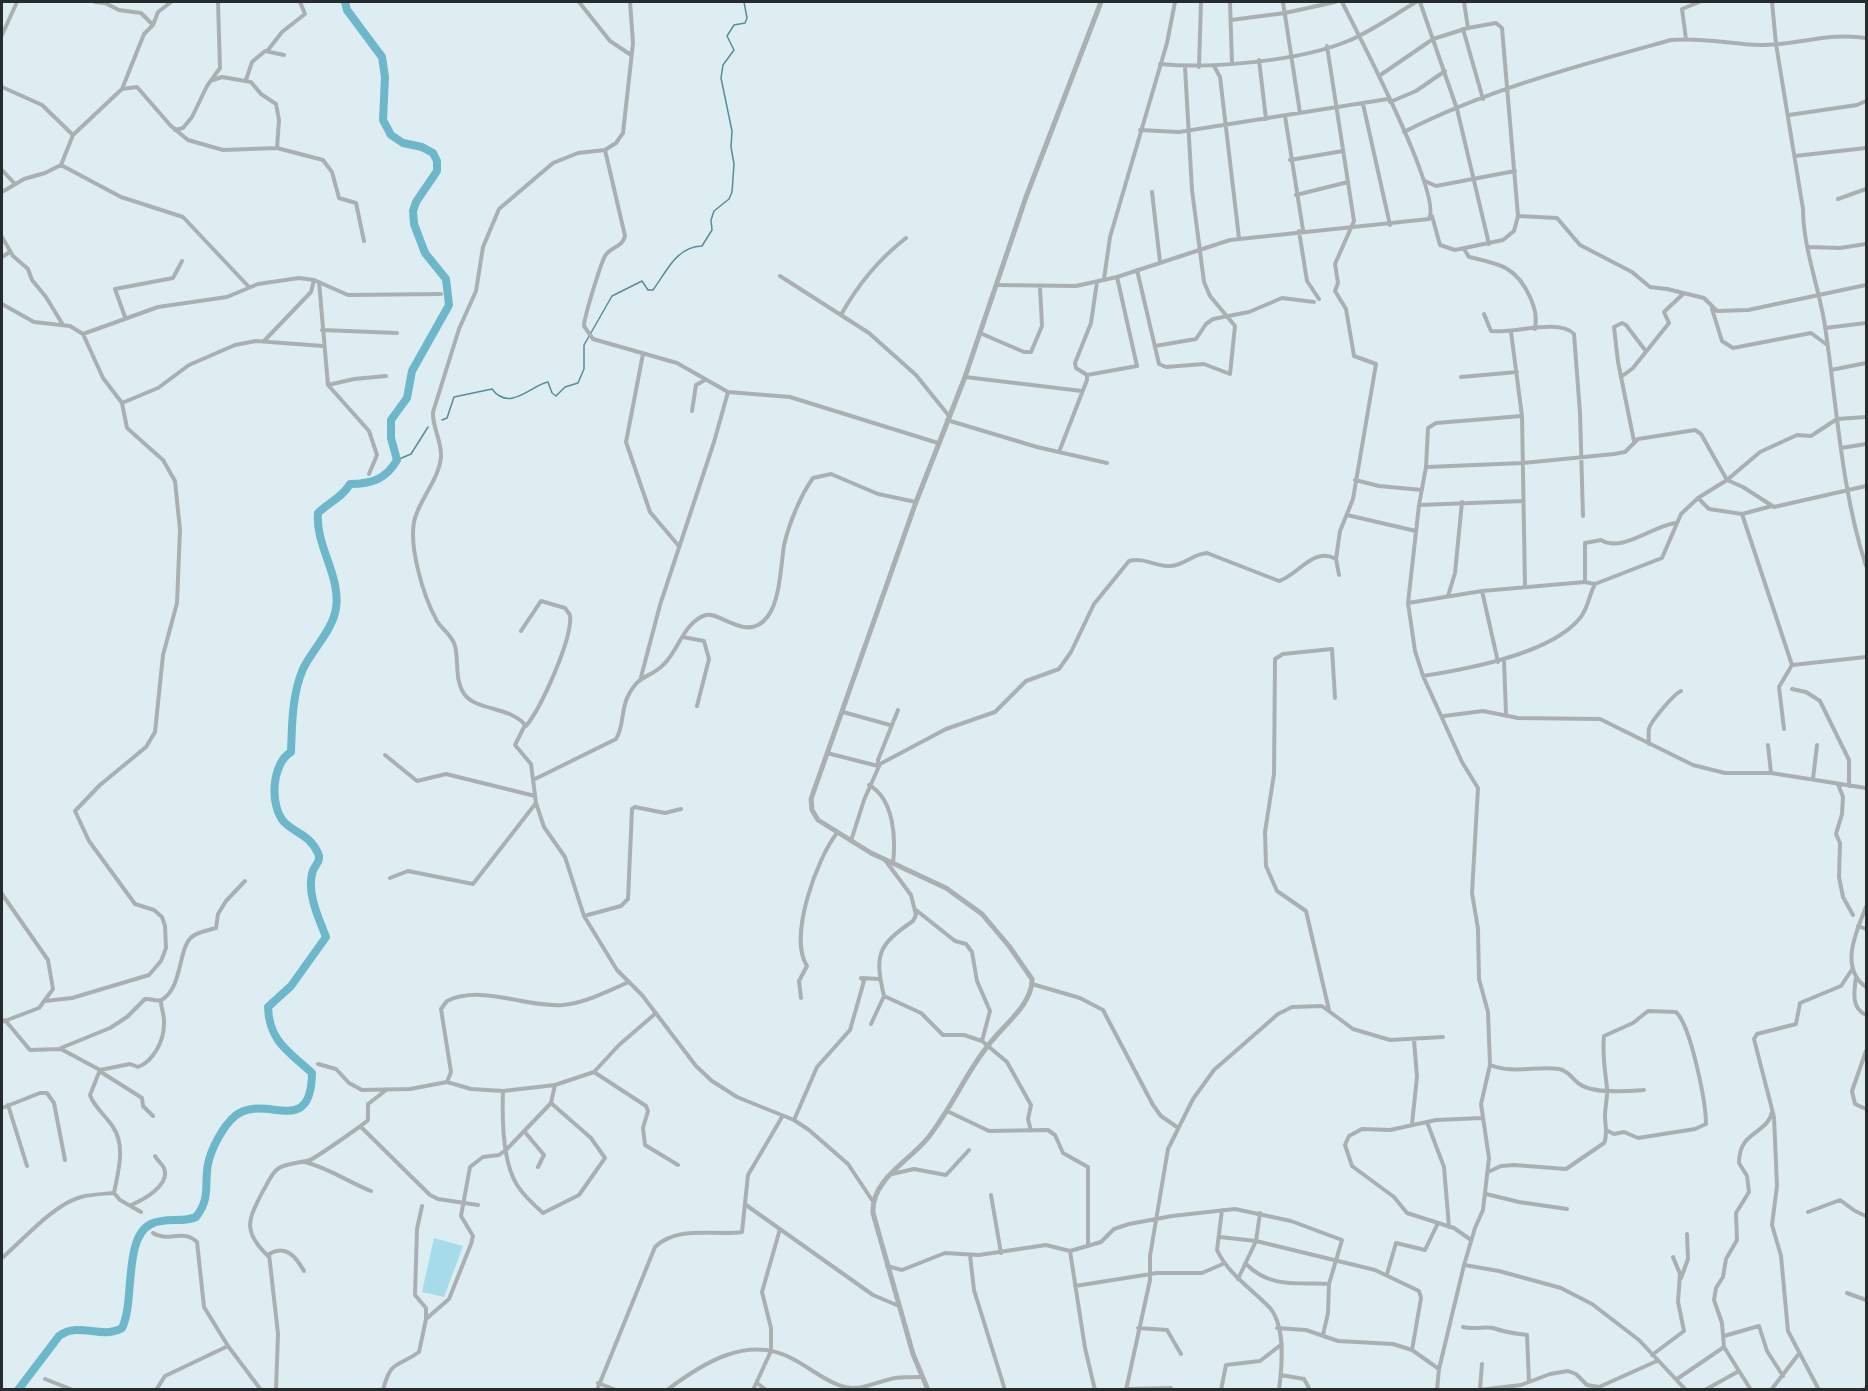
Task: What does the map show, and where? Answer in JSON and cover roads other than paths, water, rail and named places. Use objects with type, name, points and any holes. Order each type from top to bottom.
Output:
[{"type":"street","points":[[2,35],[17,2]]},
{"type":"street","points":[[94,2],[105,3],[120,10],[141,13],[153,25]]},
{"type":"street","points":[[2,192],[15,183],[61,165],[73,135],[122,89],[139,42],[153,25],[158,12],[171,2]]},
{"type":"street","points":[[174,130],[180,130],[186,124],[221,63],[218,2]]},
{"type":"street","points":[[246,80],[252,62],[268,50],[282,32],[305,14],[300,2]]},
{"type":"street","points":[[579,2],[610,41],[632,55]]},
{"type":"street","points":[[526,727],[518,718],[473,701],[464,694],[456,668],[456,651],[453,640],[439,623],[421,585],[415,548],[415,516],[441,460],[441,448],[432,420],[433,412],[459,329],[476,291],[481,256],[496,214],[553,163],[578,153],[605,150],[619,140],[625,128],[632,55],[630,2]]},
{"type":"street","points":[[872,1200],[892,1174],[929,1137],[988,1045],[1017,1011],[1032,984],[1028,971],[982,914],[945,888],[851,842],[818,820],[812,810],[811,799],[916,502],[965,377],[1026,197],[1101,2]]},
{"type":"street","points":[[1104,279],[1110,237],[1160,64],[1175,2]]},
{"type":"street","points":[[1199,67],[1201,2]]},
{"type":"street","points":[[1230,2],[1232,64]]},
{"type":"street","points":[[1283,2],[1300,113]]},
{"type":"street","points":[[1231,20],[1285,13],[1335,2]]},
{"type":"street","points":[[1342,2],[1361,35],[1424,180],[1443,248],[1464,249],[1489,244],[1510,236],[1518,216],[1500,25],[1496,23],[1466,28],[1433,39],[1379,76]]},
{"type":"street","points":[[1160,64],[1185,67],[1214,66],[1292,55],[1361,35],[1418,2],[1457,109],[1489,244]]},
{"type":"street","points":[[1464,2],[1466,28],[1482,99]]},
{"type":"street","points":[[1686,39],[1682,9],[1699,2]]},
{"type":"street","points":[[1772,2],[1776,44],[1803,209],[1802,225],[1820,293],[1841,448],[1854,520],[1866,566]]},
{"type":"street","points":[[1404,132],[1532,80],[1671,40],[1776,44],[1844,36],[1866,38]]},
{"type":"street","points":[[1327,46],[1354,214],[1352,227],[1335,264],[1338,283],[1335,291],[1346,309],[1354,356],[1376,364],[1353,499],[1340,531],[1336,559],[1339,575]]},
{"type":"street","points":[[268,50],[284,55]]},
{"type":"street","points":[[1259,60],[1266,119]]},
{"type":"street","points":[[1214,66],[1219,72],[1239,238]]},
{"type":"street","points":[[1137,270],[1162,366],[1204,364],[1230,374],[1235,328],[1206,288],[1198,250],[1185,67]]},
{"type":"street","points":[[1140,130],[1179,132],[1389,101],[1416,91],[1445,71]]},
{"type":"street","points":[[212,80],[222,77],[246,80],[276,104],[279,120],[277,148]]},
{"type":"street","points":[[2,87],[42,105],[73,135]]},
{"type":"street","points":[[122,89],[137,87],[174,130],[188,140],[223,150],[277,148],[327,162],[339,198],[356,203],[364,241]]},
{"type":"street","points":[[1789,115],[1857,105],[1866,101]]},
{"type":"street","points":[[1363,104],[1390,225]]},
{"type":"street","points":[[1155,346],[1196,339],[1209,322],[1249,312],[1282,298],[1316,300],[1307,281],[1285,116]]},
{"type":"street","points":[[1795,156],[1866,148]]},
{"type":"street","points":[[605,150],[625,236],[623,243],[608,253],[604,259],[584,326],[589,336],[597,341],[678,363],[728,392],[790,398],[938,443]]},
{"type":"street","points":[[1290,160],[1343,151]]},
{"type":"street","points":[[61,165],[137,204],[183,217],[249,286]]},
{"type":"street","points":[[2,170],[15,183]]},
{"type":"street","points":[[1424,180],[1436,186],[1515,171]]},
{"type":"street","points":[[1296,195],[1348,182]]},
{"type":"street","points":[[1838,200],[1866,189]]},
{"type":"street","points":[[1152,192],[1160,262]]},
{"type":"street","points":[[996,285],[1076,286],[1118,277],[1239,238],[1425,221],[1432,215]]},
{"type":"street","points":[[1518,216],[1557,218],[1571,238],[1588,250],[1632,272],[1650,287],[1706,300],[1712,309],[1720,336],[1729,346],[1741,348],[1811,333],[1827,345]]},
{"type":"street","points":[[2,237],[10,252],[28,269],[32,280],[46,297],[63,325]]},
{"type":"street","points":[[841,315],[871,270],[906,238]]},
{"type":"street","points":[[1808,247],[1840,248],[1866,244]]},
{"type":"street","points":[[1464,249],[1469,257],[1495,263],[1515,273],[1536,310],[1535,329]]},
{"type":"street","points":[[2,257],[10,252]]},
{"type":"street","points":[[125,317],[115,289],[173,278],[182,261]]},
{"type":"street","points":[[780,276],[868,333],[905,363],[948,418],[1059,452],[1107,463]]},
{"type":"street","points":[[1097,282],[1090,323],[1075,363],[1076,368],[1087,375],[1137,366],[1118,277]]},
{"type":"street","points":[[83,334],[158,307],[227,297],[249,286],[299,278],[317,281],[348,295],[441,294]]},
{"type":"street","points":[[317,281],[328,385],[369,431],[377,455],[369,474]]},
{"type":"street","points":[[263,341],[311,292],[317,281]]},
{"type":"street","points":[[1712,309],[1722,312],[1748,309],[1866,285]]},
{"type":"street","points":[[980,333],[1024,352],[1031,352],[1041,326],[1040,287]]},
{"type":"street","points":[[1620,377],[1633,368],[1669,322],[1665,309],[1683,294]]},
{"type":"street","points":[[2,304],[34,322],[63,325],[83,334],[103,378],[122,403],[127,428],[162,460],[174,481],[180,530],[177,603],[163,655],[155,732],[146,747],[100,784],[75,811],[85,835],[135,904],[154,910],[162,917],[166,948],[161,961],[148,975],[72,998],[45,1001]]},
{"type":"street","points":[[1484,314],[1491,331],[1511,332],[1566,327],[1575,338],[1583,516]]},
{"type":"street","points":[[1634,441],[1620,377],[1614,327],[1622,323],[1626,325],[1645,350]]},
{"type":"street","points":[[1825,328],[1866,323]]},
{"type":"street","points":[[322,330],[397,333]]},
{"type":"street","points":[[1511,332],[1522,416],[1525,587]]},
{"type":"street","points":[[122,403],[158,388],[189,365],[246,342],[263,341],[323,346]]},
{"type":"street","points":[[643,354],[626,442],[653,518],[678,545]]},
{"type":"street","points":[[1831,370],[1866,363]]},
{"type":"street","points":[[1461,377],[1517,372]]},
{"type":"street","points":[[1059,452],[1087,375]]},
{"type":"street","points":[[328,385],[386,376]]},
{"type":"street","points":[[965,377],[1082,391]]},
{"type":"street","points":[[692,411],[696,385],[705,380]]},
{"type":"street","points":[[533,780],[616,739],[620,730],[623,706],[641,677],[678,545],[711,452],[728,392]]},
{"type":"street","points":[[1438,1389],[1439,1369],[1464,1265],[1483,1210],[1489,1158],[1481,1104],[1490,1065],[1488,1012],[1479,979],[1478,929],[1472,893],[1473,853],[1479,794],[1424,676],[1415,651],[1408,603],[1419,505],[1426,467],[1428,428],[1432,423],[1522,416]]},
{"type":"street","points":[[1408,603],[1482,591],[1586,582],[1595,585],[1662,558],[1681,513],[1698,498],[1727,480],[1744,463],[1770,447],[1797,435],[1811,436],[1837,419],[1866,417]]},
{"type":"street","points":[[1426,467],[1581,458],[1625,452],[1634,441],[1698,431],[1727,480],[1743,487],[1772,506]]},
{"type":"street","points":[[1841,448],[1866,444]]},
{"type":"street","points":[[641,677],[663,665],[682,637],[706,615],[742,627],[757,624],[767,618],[773,606],[783,566],[784,545],[795,510],[809,483],[817,476],[837,476],[878,494],[916,502]]},
{"type":"street","points":[[1355,480],[1379,486],[1422,490]]},
{"type":"street","points":[[1698,498],[1709,509],[1742,514],[1866,486]]},
{"type":"street","points":[[1419,505],[1524,501]]},
{"type":"street","points":[[1448,596],[1455,573],[1462,502]]},
{"type":"street","points":[[1742,514],[1792,665],[1779,687],[1784,729]]},
{"type":"street","points":[[1346,515],[1416,531]]},
{"type":"street","points":[[1586,582],[1585,543],[1601,540],[1609,545],[1618,544],[1657,527],[1676,523]]},
{"type":"street","points":[[878,766],[888,758],[946,729],[994,712],[1026,681],[1059,669],[1071,652],[1094,604],[1129,561],[1143,559],[1170,566],[1198,553],[1207,553],[1279,581],[1315,557],[1326,554],[1336,559]]},
{"type":"street","points":[[1424,676],[1501,661],[1566,631],[1581,617],[1595,585]]},
{"type":"street","points":[[1482,591],[1501,661],[1506,714]]},
{"type":"street","points":[[521,631],[541,600],[565,608],[570,615],[570,624],[552,676],[535,716],[515,745],[529,761],[536,803],[544,827],[566,860],[585,916],[617,970],[656,1013],[685,1053],[712,1081],[737,1097],[794,1120],[841,1158],[872,1200],[873,1213],[887,1266],[913,1354],[928,1389]]},
{"type":"street","points":[[682,637],[704,641],[708,652],[697,705]]},
{"type":"street","points":[[1329,1010],[1306,911],[1277,891],[1266,866],[1265,832],[1269,819],[1274,774],[1275,659],[1283,654],[1332,649],[1335,698]]},
{"type":"street","points":[[1792,665],[1866,657]]},
{"type":"street","points":[[1792,689],[1806,692],[1820,701],[1849,760],[1849,786]]},
{"type":"street","points":[[1649,744],[1651,724],[1663,712],[1670,697],[1681,691]]},
{"type":"street","points":[[851,842],[890,725],[898,710]]},
{"type":"street","points":[[1443,716],[1483,711],[1518,718],[1600,719],[1693,765],[1725,773],[1771,773],[1866,788]]},
{"type":"street","points":[[843,712],[890,725]]},
{"type":"street","points":[[1768,745],[1771,773]]},
{"type":"street","points":[[1813,779],[1817,745]]},
{"type":"street","points":[[826,753],[878,766]]},
{"type":"street","points":[[385,754],[417,781],[446,774],[535,796]]},
{"type":"street","points":[[1837,784],[1843,797],[1842,814],[1836,834],[1840,843],[1839,877],[1843,897],[1853,915]]},
{"type":"street","points":[[869,785],[877,789],[887,805],[894,846],[893,864]]},
{"type":"street","points":[[390,878],[408,871],[473,884],[536,803]]},
{"type":"street","points":[[585,916],[621,906],[628,899],[632,809],[665,813],[681,809]]},
{"type":"street","points":[[801,998],[799,981],[807,966],[799,948],[805,912],[820,859],[837,832]]},
{"type":"street","points":[[885,860],[906,887],[916,910],[955,941],[966,944],[972,952],[976,980],[990,1011],[982,1041]]},
{"type":"street","points":[[100,1071],[130,1064],[138,1067],[151,1058],[162,1036],[165,1023],[162,1000],[179,972],[186,944],[194,935],[216,928],[218,914],[226,901],[245,881]]},
{"type":"street","points":[[2,894],[48,960],[53,989],[45,1001],[39,1008],[3,1021],[30,1050],[61,1049],[110,1028],[127,1017],[145,999],[162,1000]]},
{"type":"street","points":[[1866,907],[1858,926],[1851,954],[1856,977],[1855,1004],[1866,1015]]},
{"type":"street","points":[[871,1024],[884,996],[879,978],[879,965],[884,946],[914,921],[916,910]]},
{"type":"street","points":[[1858,926],[1866,929]]},
{"type":"street","points":[[1819,1389],[1798,1355],[1788,1331],[1780,1256],[1772,1225],[1777,1186],[1773,1109],[1755,1036],[1796,1024],[1800,1003],[1841,986],[1853,968]]},
{"type":"street","points":[[1856,977],[1866,987]]},
{"type":"street","points":[[794,1120],[817,1067],[850,1030],[862,993],[864,981],[861,978],[879,978]]},
{"type":"street","points":[[447,1082],[451,1072],[441,1009],[447,1001],[481,995],[561,1005],[594,998],[628,982]]},
{"type":"street","points":[[1032,984],[1080,998],[1103,1010],[1153,1105],[1161,1116],[1177,1128]]},
{"type":"street","points":[[884,996],[921,1013],[943,1035],[964,1035],[982,1041],[1010,1065],[1031,1107],[1029,1119],[1031,1131]]},
{"type":"street","points":[[1171,1388],[1126,1389],[1150,1275],[1156,1218],[1168,1149],[1177,1128],[1214,1070],[1278,1014],[1292,1007],[1316,1005],[1329,1010],[1353,1029],[1390,1040],[1443,1037]]},
{"type":"street","points":[[1487,1173],[1501,1166],[1515,1165],[1566,1169],[1604,1143],[1607,1090],[1604,1036],[1633,1023],[1647,1011],[1678,1013],[1685,1025],[1700,1080],[1706,1124],[1695,1129],[1638,1138],[1624,1132],[1614,1134],[1606,1130]]},
{"type":"street","points":[[318,1064],[336,1069],[356,1088],[385,1091],[447,1082],[471,1089],[503,1091],[555,1085],[594,1072],[631,1034],[656,1013]]},
{"type":"street","points":[[1412,1124],[1417,1077],[1414,1040]]},
{"type":"street","points":[[61,1049],[142,1098],[143,1106],[153,1116]]},
{"type":"street","points":[[1866,1051],[1852,1091],[1855,1104],[1866,1109]]},
{"type":"street","points":[[1490,1065],[1510,1070],[1561,1069],[1581,1085],[1629,1093],[1644,1090]]},
{"type":"street","points":[[100,1071],[90,1095],[114,1129],[119,1142],[120,1163],[114,1193]]},
{"type":"street","points":[[594,1072],[646,1106],[648,1111],[643,1128],[645,1144],[678,1165]]},
{"type":"street","points":[[426,1319],[449,1299],[471,1244],[472,1236],[461,1216],[470,1167],[483,1157],[499,1155],[507,1149],[551,1103],[555,1085]]},
{"type":"street","points":[[276,1389],[278,1334],[268,1256],[250,1233],[251,1214],[273,1173],[286,1165],[315,1158],[348,1133],[361,1127],[368,1120],[368,1104],[385,1091]]},
{"type":"street","points":[[503,1091],[507,1149],[516,1183],[543,1213],[579,1195],[605,1160],[605,1155],[591,1138],[551,1103]]},
{"type":"street","points":[[2,1107],[40,1093],[47,1093],[54,1103],[65,1160]]},
{"type":"street","points":[[8,1105],[27,1166]]},
{"type":"street","points":[[1750,1389],[1724,1347],[1724,1336],[1714,1300],[1716,1288],[1723,1277],[1726,1259],[1737,1240],[1736,1213],[1749,1192],[1747,1176],[1739,1163],[1740,1151],[1746,1139],[1770,1119],[1773,1109]]},
{"type":"street","points":[[946,1111],[982,1129],[1052,1132],[1063,1153],[1088,1167],[1088,1246]]},
{"type":"street","points":[[597,1389],[655,1247],[665,1239],[685,1234],[742,1232],[746,1204],[744,1187],[748,1175],[782,1116]]},
{"type":"street","points":[[1471,1240],[1449,1227],[1437,1225],[1407,1213],[1394,1197],[1353,1166],[1347,1154],[1346,1140],[1358,1131],[1390,1130],[1427,1122],[1482,1118]]},
{"type":"street","points":[[1427,1122],[1444,1167],[1449,1227]]},
{"type":"street","points":[[361,1127],[425,1192],[438,1199],[478,1204]]},
{"type":"street","points":[[524,1131],[544,1155],[538,1167]]},
{"type":"street","points":[[892,1174],[914,1169],[946,1174],[969,1150]]},
{"type":"street","points":[[130,1205],[153,1192],[164,1177],[164,1168],[155,1156]]},
{"type":"street","points":[[302,1162],[326,1168],[349,1182],[371,1191]]},
{"type":"street","points":[[114,1193],[120,1200],[141,1212]]},
{"type":"street","points":[[2,1258],[31,1230],[66,1204],[80,1197],[114,1193]]},
{"type":"street","points":[[1485,1194],[1567,1209]]},
{"type":"street","points":[[991,1195],[1001,1252]]},
{"type":"street","points":[[1809,1212],[1840,1200],[1855,1212],[1866,1216]]},
{"type":"street","points":[[746,1204],[873,1295],[899,1306]]},
{"type":"street","points":[[383,1389],[387,1373],[393,1365],[419,1352],[426,1319],[426,1308],[415,1295],[417,1228],[422,1206]]},
{"type":"street","points":[[887,1266],[902,1270],[945,1253],[970,1255],[1046,1245],[1070,1251],[1101,1242],[1120,1226],[1156,1218],[1222,1210],[1247,1210],[1341,1239],[1329,1284],[1328,1313],[1323,1335]]},
{"type":"street","points":[[1222,1210],[1217,1250],[1238,1279],[1271,1309],[1282,1344],[1279,1389]]},
{"type":"street","points":[[1238,1279],[1256,1241],[1260,1213]]},
{"type":"street","points":[[1387,1274],[1396,1243],[1425,1250],[1437,1225]]},
{"type":"street","points":[[753,1389],[771,1351],[771,1328],[762,1292],[780,1229]]},
{"type":"street","points":[[153,1233],[161,1238],[189,1236],[197,1242],[203,1305],[228,1346],[261,1389]]},
{"type":"street","points":[[1652,1354],[1684,1331],[1678,1302],[1680,1278],[1688,1259],[1687,1234]]},
{"type":"street","points":[[1220,1237],[1256,1241],[1387,1274],[1420,1292],[1412,1350]]},
{"type":"street","points":[[268,1256],[274,1251],[290,1252],[304,1271]]},
{"type":"street","points":[[1070,1251],[1085,1348],[1095,1389]]},
{"type":"street","points":[[970,1255],[974,1290],[1005,1389]]},
{"type":"street","points":[[1673,1257],[1680,1278]]},
{"type":"street","points":[[1075,1286],[1150,1275],[1202,1273],[1225,1263]]},
{"type":"street","points":[[1246,1264],[1257,1275],[1275,1282],[1329,1284]]},
{"type":"street","points":[[1464,1265],[1499,1271],[1561,1288],[1614,1319],[1686,1389]]},
{"type":"street","points":[[1847,1293],[1866,1299]]},
{"type":"street","points":[[1724,1336],[1759,1326],[1767,1351],[1783,1376]]},
{"type":"street","points":[[1463,1327],[1475,1330],[1492,1327],[1509,1335],[1527,1335],[1529,1382]]},
{"type":"street","points":[[1138,1328],[1167,1330],[1181,1354]]},
{"type":"street","points":[[1277,1328],[1306,1330],[1338,1341],[1379,1341],[1412,1350],[1439,1369]]},
{"type":"street","points":[[1221,1389],[1226,1365],[1260,1361],[1282,1344]]},
{"type":"street","points":[[156,1389],[165,1376],[228,1346]]},
{"type":"street","points":[[1677,1379],[1724,1347]]},
{"type":"street","points":[[667,1389],[698,1368],[730,1352],[783,1353],[846,1387],[865,1387],[897,1378],[923,1377]]},
{"type":"street","points":[[1771,1389],[1798,1355]]},
{"type":"street","points":[[1482,1364],[1479,1389],[1529,1382],[1550,1374],[1568,1371],[1576,1374],[1587,1385],[1599,1387],[1657,1361]]},
{"type":"street","points":[[1706,1389],[1739,1371]]},
{"type":"street","points":[[1281,1375],[1304,1379],[1310,1389]]},
{"type":"street","points":[[45,1379],[73,1389]]},
{"type":"street","points":[[598,1383],[616,1389]]},
{"type":"street","points":[[757,1383],[766,1389]]},
{"type":"street","points":[[1201,1389],[1216,1389]]},
{"type":"waterway","points":[[18,1390],[59,1336],[75,1330],[106,1332],[122,1328],[126,1317],[136,1242],[142,1231],[151,1224],[196,1217],[204,1204],[208,1164],[212,1152],[218,1138],[231,1120],[247,1110],[295,1110],[304,1105],[310,1093],[312,1073],[276,1037],[269,1019],[268,1007],[291,986],[326,937],[314,906],[311,890],[312,874],[319,859],[318,853],[311,842],[284,822],[279,815],[275,795],[276,774],[285,757],[291,752],[293,710],[299,679],[331,624],[336,608],[335,584],[320,537],[318,513],[343,493],[350,484],[378,479],[388,472],[397,460],[391,438],[391,420],[407,398],[412,371],[449,305],[446,279],[425,253],[414,224],[413,211],[416,202],[437,171],[437,161],[433,153],[422,147],[403,143],[391,135],[383,120],[385,77],[382,57],[347,10],[345,2]]},
{"type":"waterway","points":[[442,420],[447,418],[454,397],[492,389],[499,396],[514,398],[548,382],[552,393],[556,396],[565,387],[578,383],[584,369],[584,345],[612,296],[642,281],[648,290],[653,290],[679,255],[693,247],[702,246],[712,230],[711,220],[714,211],[729,199],[732,192],[734,164],[731,147],[732,131],[721,78],[723,65],[734,50],[727,36],[734,25],[745,23],[747,18],[744,2]]},
{"type":"waterway","points":[[397,460],[411,454],[428,427]]}]
